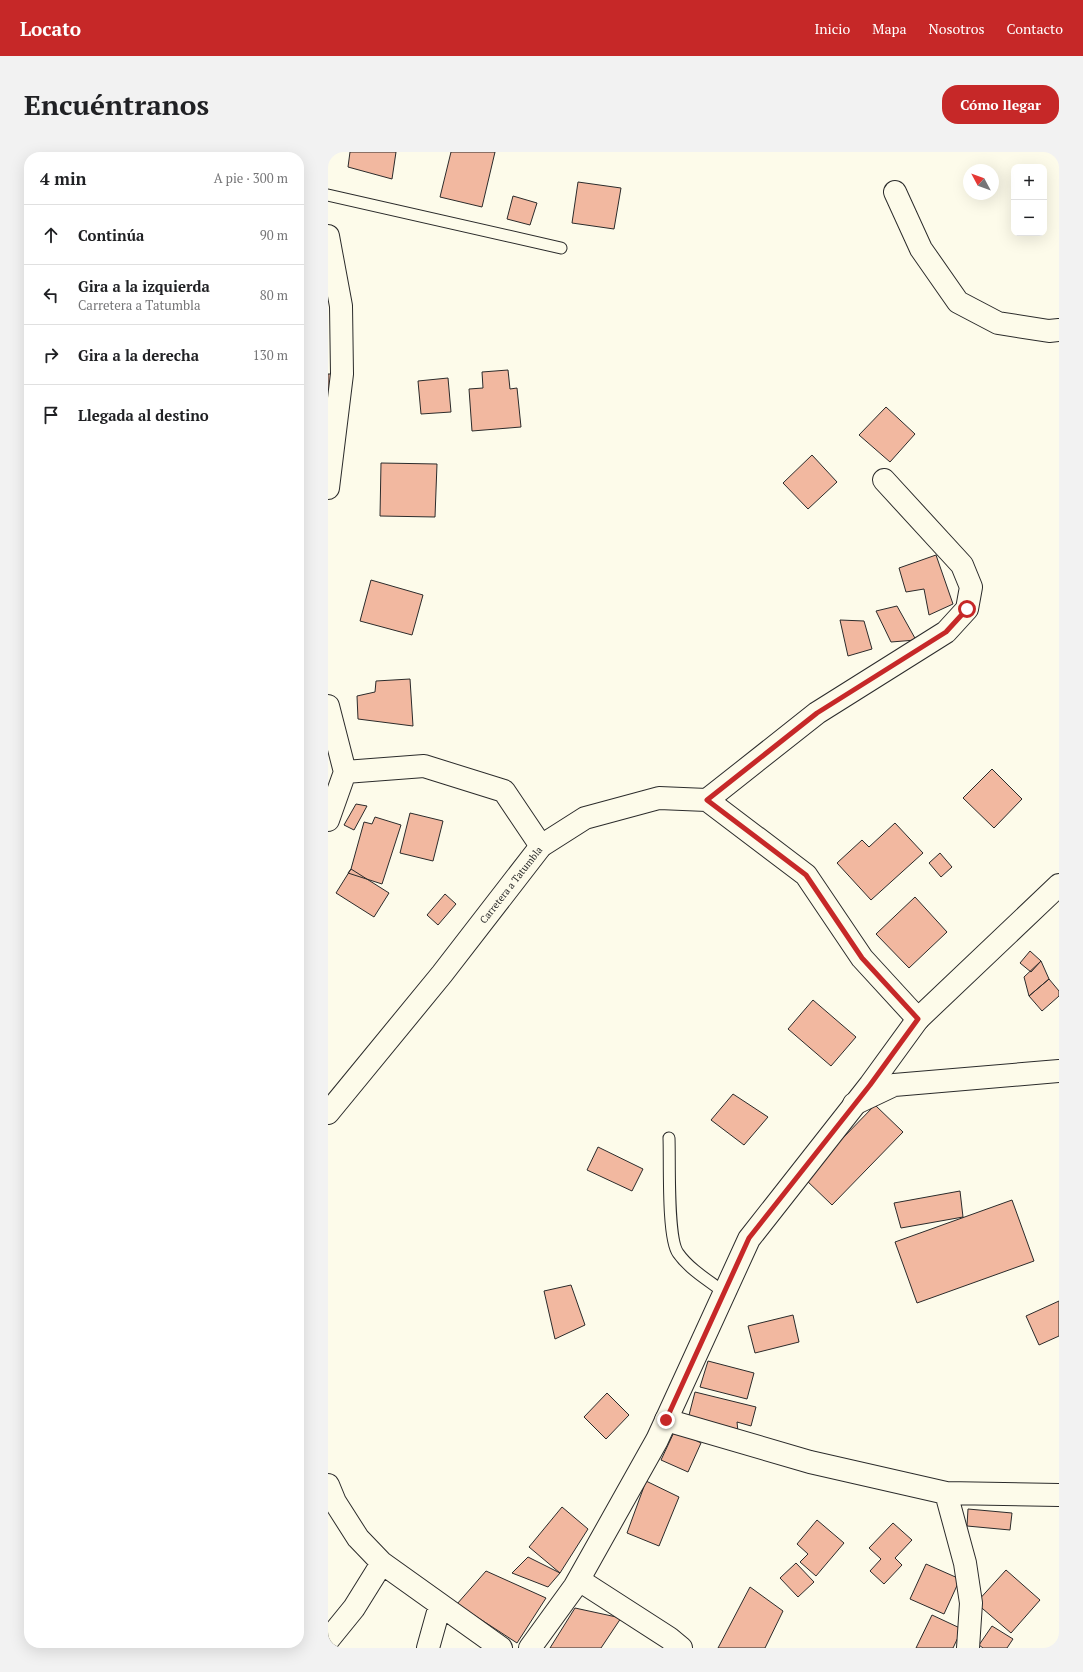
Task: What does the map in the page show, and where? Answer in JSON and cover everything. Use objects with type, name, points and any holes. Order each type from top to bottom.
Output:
[{"type":"street","points":[[895,192],[921,249],[958,302],[998,322],[1049,331],[1059,330]]},
{"type":"street","points":[[328,236],[341,306],[342,374],[330,457],[328,488]]},
{"type":"street","points":[[884,480],[962,565],[971,587],[967,609],[946,632],[817,713],[707,800],[806,875],[862,958],[918,1019]]},
{"type":"street","points":[[328,706],[345,772],[328,820]]},
{"type":"street","points":[[345,772],[424,766],[504,791],[541,846]]},
{"type":"street","name":"Carretera a Tatumbla","points":[[328,1113],[442,974],[541,846],[585,818],[659,798],[707,800]]},
{"type":"street","points":[[530,1648],[579,1580],[657,1440],[749,1238],[854,1104],[918,1019],[1059,885]]},
{"type":"street","points":[[854,1104],[894,1085],[1059,1071]]},
{"type":"street","points":[[666,1420],[810,1462],[946,1493],[1059,1495]]},
{"type":"street","points":[[328,1486],[335,1502],[358,1538],[382,1563],[500,1648]]},
{"type":"street","points":[[946,1493],[965,1563],[971,1603],[968,1648]]},
{"type":"street","points":[[328,1640],[354,1608],[382,1563]]},
{"type":"street","points":[[579,1580],[669,1638],[681,1648]]},
{"type":"street","points":[[428,1648],[440,1604]]},
{"type":"lane","points":[[328,195],[561,248]]},
{"type":"lane","points":[[669,1138],[672,1234],[677,1252],[692,1268],[724,1292]]},
{"type":"building","points":[[350,152],[396,152],[392,179],[348,167]]},
{"type":"building","points":[[451,152],[495,152],[482,207],[440,197]]},
{"type":"building","points":[[578,182],[621,188],[614,229],[572,223]]},
{"type":"building","points":[[513,196],[537,203],[530,225],[507,219]]},
{"type":"building","points":[[508,370],[510,389],[517,388],[521,427],[472,431],[469,389],[483,388],[482,372]]},
{"type":"building","points":[[328,374],[331,374],[330,397],[328,397]]},
{"type":"building","points":[[448,378],[451,412],[421,414],[418,381]]},
{"type":"building","points":[[886,407],[915,434],[890,462],[859,435]]},
{"type":"building","points":[[812,455],[837,482],[808,509],[783,483]]},
{"type":"building","points":[[381,463],[437,464],[435,517],[380,516]]},
{"type":"building","points":[[936,555],[953,604],[929,615],[924,589],[906,592],[899,568]]},
{"type":"building","points":[[371,580],[423,595],[412,635],[360,621]]},
{"type":"building","points":[[897,606],[916,640],[891,642],[876,611]]},
{"type":"building","points":[[840,620],[864,621],[872,649],[848,656]]},
{"type":"building","points":[[410,679],[413,726],[358,719],[357,696],[375,692],[376,681]]},
{"type":"building","points":[[992,769],[1022,799],[994,828],[963,798]]},
{"type":"building","points":[[356,804],[367,806],[354,830],[344,825]]},
{"type":"building","points":[[410,813],[443,821],[433,861],[400,853]]},
{"type":"building","points":[[375,817],[401,825],[382,884],[348,873],[351,869],[364,822],[372,824]]},
{"type":"building","points":[[895,823],[923,853],[871,900],[837,863],[862,840],[869,847]]},
{"type":"building","points":[[940,853],[952,867],[941,877],[929,863]]},
{"type":"building","points":[[351,869],[389,893],[374,917],[336,893]]},
{"type":"building","points":[[445,894],[456,904],[438,925],[427,915]]},
{"type":"building","points":[[915,897],[947,932],[909,968],[876,934]]},
{"type":"building","points":[[1030,951],[1041,961],[1031,972],[1020,963]]},
{"type":"building","points":[[1041,961],[1049,979],[1029,996],[1024,977]]},
{"type":"building","points":[[1049,979],[1059,991],[1059,996],[1042,1011],[1029,996]]},
{"type":"building","points":[[813,1000],[856,1037],[831,1066],[788,1029]]},
{"type":"building","points":[[733,1094],[768,1117],[744,1145],[711,1120]]},
{"type":"building","points":[[875,1105],[903,1132],[832,1205],[804,1178]]},
{"type":"building","points":[[598,1147],[643,1169],[632,1191],[587,1170]]},
{"type":"building","points":[[960,1191],[963,1217],[901,1228],[894,1203]]},
{"type":"building","points":[[1012,1200],[1034,1261],[917,1303],[895,1242]]},
{"type":"building","points":[[571,1285],[585,1325],[555,1339],[544,1291]]},
{"type":"building","points":[[1059,1301],[1059,1336],[1039,1345],[1026,1316]]},
{"type":"building","points":[[793,1315],[799,1342],[755,1353],[748,1326]]},
{"type":"building","points":[[708,1361],[754,1373],[747,1399],[700,1387]]},
{"type":"building","points":[[695,1392],[756,1407],[751,1426],[737,1422],[738,1432],[688,1419]]},
{"type":"building","points":[[607,1393],[629,1415],[606,1439],[584,1417]]},
{"type":"building","points":[[675,1430],[701,1443],[688,1472],[661,1460]]},
{"type":"building","points":[[646,1481],[679,1497],[659,1546],[627,1533]]},
{"type":"building","points":[[562,1507],[588,1529],[560,1573],[529,1547]]},
{"type":"building","points":[[968,1509],[1012,1513],[1010,1530],[967,1526]]},
{"type":"building","points":[[817,1520],[844,1543],[816,1576],[800,1562],[808,1554],[797,1544]]},
{"type":"building","points":[[893,1523],[912,1540],[895,1558],[902,1565],[884,1584],[870,1571],[881,1559],[869,1548]]},
{"type":"building","points":[[528,1557],[560,1573],[548,1587],[512,1573]]},
{"type":"building","points":[[796,1563],[814,1582],[798,1597],[780,1578]]},
{"type":"building","points":[[926,1564],[960,1579],[944,1614],[910,1599]]},
{"type":"building","points":[[1006,1570],[1040,1600],[1011,1633],[976,1603]]},
{"type":"building","points":[[486,1571],[546,1598],[517,1643],[457,1604]]},
{"type":"building","points":[[750,1587],[783,1611],[765,1648],[718,1648]]},
{"type":"building","points":[[575,1608],[621,1618],[601,1648],[550,1648]]},
{"type":"building","points":[[932,1615],[962,1629],[953,1648],[916,1648]]},
{"type":"building","points":[[992,1626],[1013,1639],[1007,1648],[983,1648],[979,1645]]},
{"type":"route","points":[[666,1420],[749,1238],[870,1085],[918,1019],[862,958],[806,875],[707,800],[817,713],[946,632],[967,609]]}]
